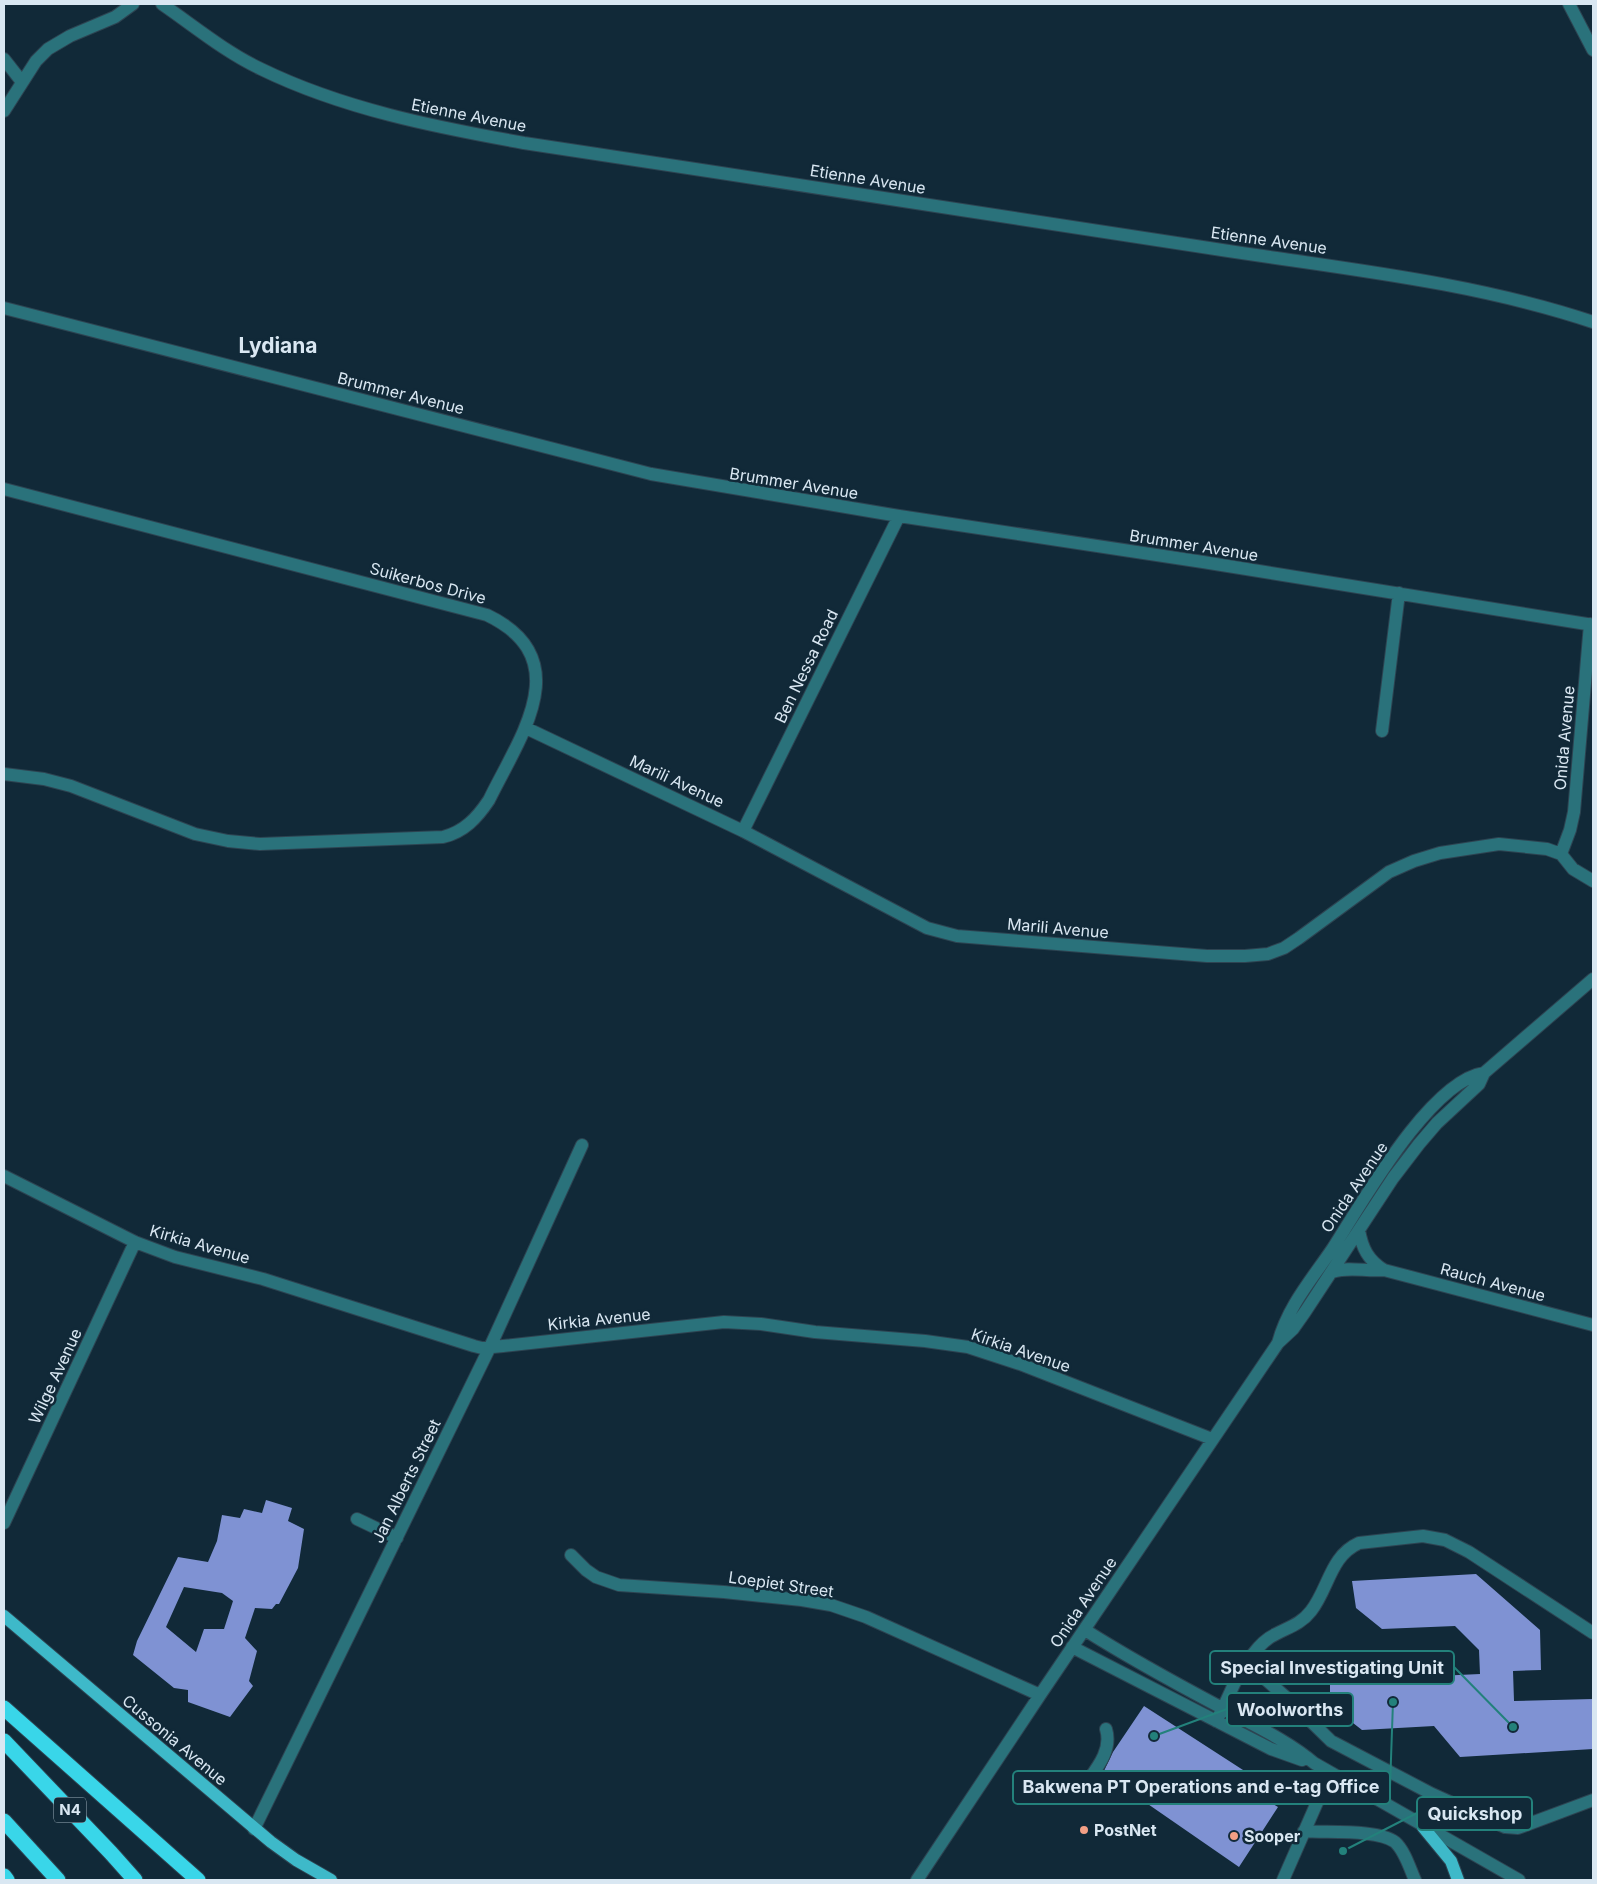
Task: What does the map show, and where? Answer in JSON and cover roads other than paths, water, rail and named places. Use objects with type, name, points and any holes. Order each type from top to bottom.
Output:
[{"type":"highway","points":[[4,1708],[198,1880]]},
{"type":"highway","name":"N4","points":[[4,1741],[135,1880]]},
{"type":"highway","points":[[4,1821],[58,1880]]},
{"type":"highway","points":[[4,1876],[7,1880]]},
{"type":"main road","name":"Cussonia Avenue","points":[[4,1616],[254,1829],[296,1860],[330,1880]]},
{"type":"main road","points":[[1424,1827],[1451,1861],[1458,1880]]},
{"type":"street","points":[[4,111],[42,54],[57,42],[109,20],[133,4]]},
{"type":"street","name":"Etienne Avenue","points":[[162,4],[231,53],[266,72],[324,95],[422,124],[572,151],[1011,219],[1294,260],[1427,282],[1522,301],[1593,322]]},
{"type":"street","points":[[1569,4],[1593,50]]},
{"type":"street","points":[[4,60],[22,82]]},
{"type":"street","name":"Brummer Avenue","points":[[4,308],[633,470],[714,486],[899,516],[1592,624]]},
{"type":"street","name":"Suikerbos Drive","points":[[4,489],[487,615],[514,633],[528,652],[534,663],[536,691],[526,728],[482,811],[459,832],[435,838],[260,844],[228,842],[195,834],[71,786],[44,779],[4,774]]},
{"type":"street","name":"Ben Nessa Road","points":[[743,831],[899,516]]},
{"type":"street","points":[[1382,731],[1399,593]]},
{"type":"street","name":"Onida Avenue","points":[[1561,854],[1570,830],[1574,812],[1592,624]]},
{"type":"street","name":"Marili Avenue","points":[[526,728],[743,831],[935,932],[967,937],[1207,956],[1256,956],[1284,948],[1389,872],[1428,856],[1499,844],[1547,849],[1561,854]]},
{"type":"street","points":[[1561,854],[1573,869],[1593,881]]},
{"type":"street","name":"Onida Avenue","points":[[1278,1342],[1282,1325],[1295,1301],[1377,1180],[1429,1111],[1465,1079],[1484,1073],[1593,979]]},
{"type":"street","name":"Onida Avenue","points":[[917,1880],[1040,1694],[1278,1342],[1293,1329],[1393,1178],[1437,1123],[1479,1084],[1484,1073]]},
{"type":"street","name":"Jan Alberts Street","points":[[254,1829],[490,1348],[582,1145]]},
{"type":"street","name":"Kirkia Avenue","points":[[4,1176],[135,1242],[176,1257],[263,1279],[464,1344],[490,1348],[724,1322],[933,1342],[968,1347],[990,1353],[1212,1440]]},
{"type":"street","name":"Rauch Avenue","points":[[1359,1230],[1361,1242],[1368,1256],[1376,1265],[1384,1270],[1593,1325]]},
{"type":"street","name":"Wilge Avenue","points":[[4,1523],[135,1242]]},
{"type":"street","name":"Rauch Avenue","points":[[1332,1272],[1353,1268],[1376,1271],[1384,1270]]},
{"type":"street","points":[[357,1519],[397,1538]]},
{"type":"street","points":[[1216,1721],[1224,1709],[1246,1662],[1270,1637],[1294,1626],[1307,1616],[1313,1609],[1332,1568],[1349,1548],[1370,1540],[1433,1536],[1445,1540],[1469,1552],[1593,1633]]},
{"type":"street","name":"Loepiet Street","points":[[571,1554],[586,1570],[596,1577],[619,1585],[753,1595],[818,1602],[839,1608],[866,1617],[1040,1694]]},
{"type":"street","points":[[1085,1630],[1154,1671],[1290,1746],[1330,1773],[1519,1880]]},
{"type":"street","points":[[1072,1647],[1271,1749],[1314,1763]]},
{"type":"street","points":[[1246,1662],[1331,1741],[1432,1794],[1505,1827],[1518,1828],[1593,1800]]},
{"type":"street","points":[[1145,1685],[1154,1671]]},
{"type":"street","points":[[1082,1789],[1106,1751],[1109,1742],[1106,1729]]},
{"type":"street","points":[[1283,1880],[1330,1773]]},
{"type":"street","points":[[1304,1831],[1373,1834],[1388,1838],[1399,1846],[1414,1880]]},
{"type":"place","name":"Bakwena PT Operations and e-tag Office","points":[[1393,1702]]},
{"type":"place","name":"Special Investigating Unit","points":[[1513,1727]]},
{"type":"place","name":"Woolworths","points":[[1154,1736]]},
{"type":"place","name":"PostNet","points":[[1084,1830]]},
{"type":"place","name":"Sooper","points":[[1234,1836]]},
{"type":"place","name":"Quickshop","points":[[1343,1851]]},
{"type":"district","name":"Lydiana","points":[[278,346]]}]
